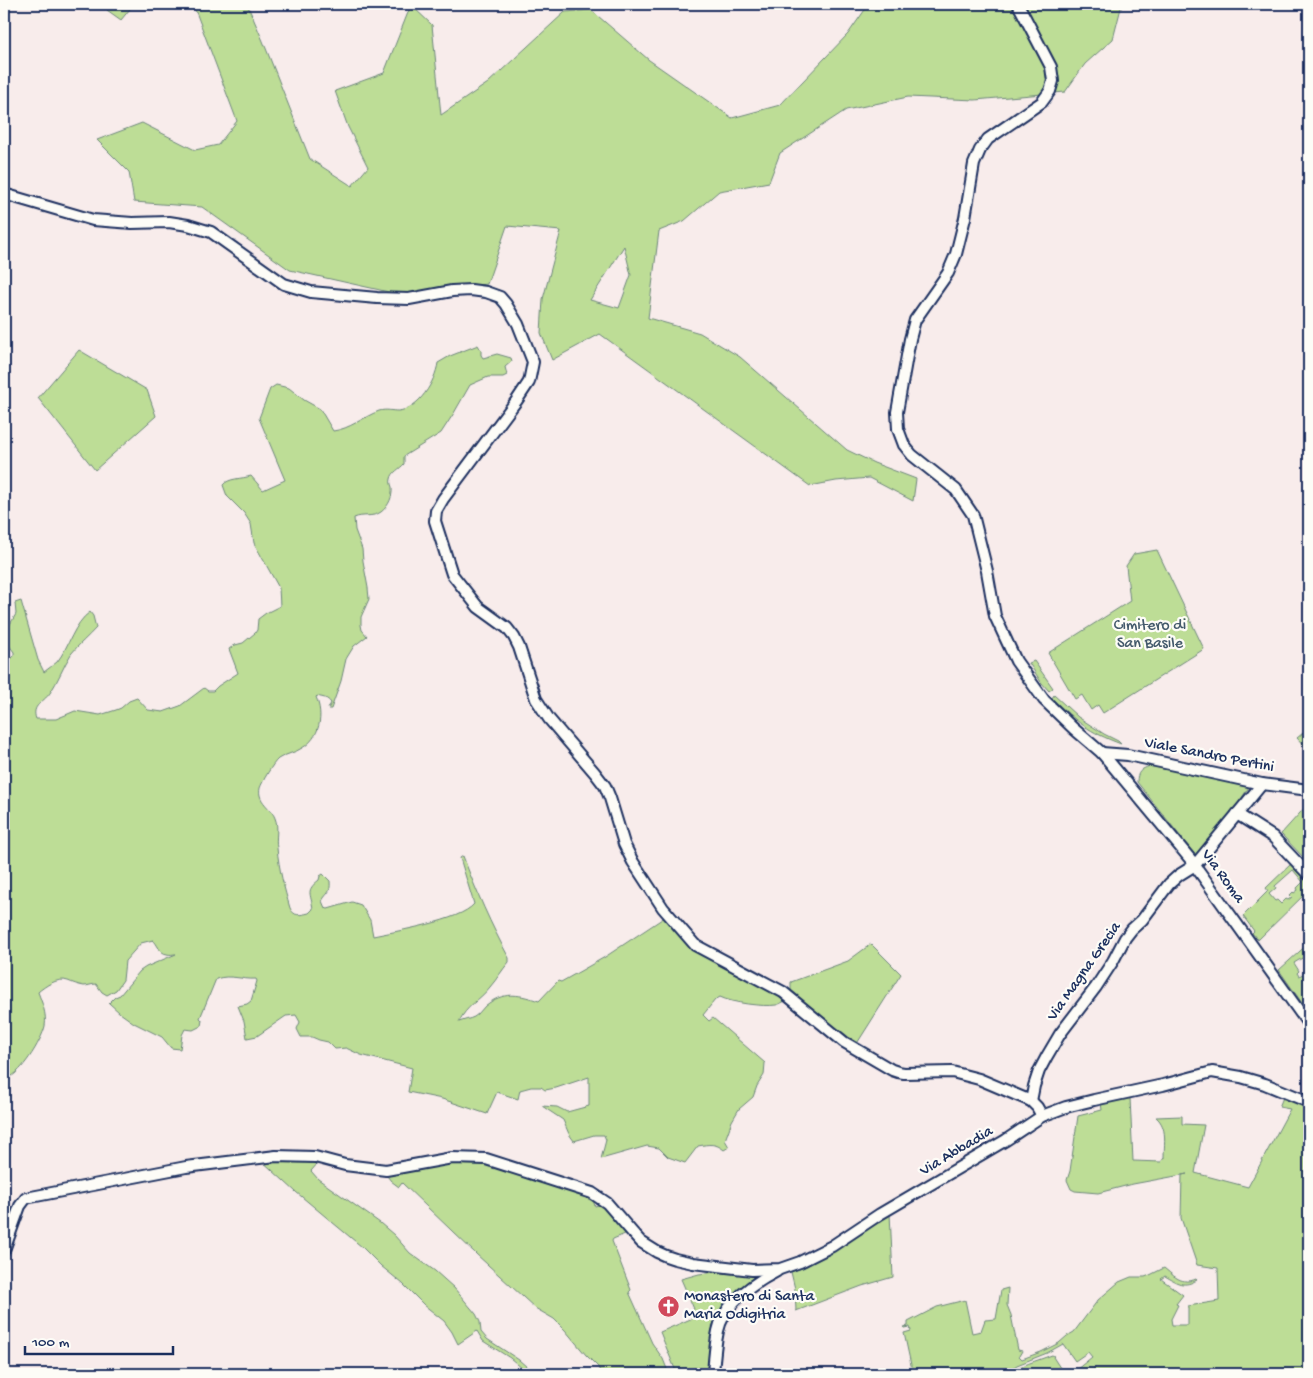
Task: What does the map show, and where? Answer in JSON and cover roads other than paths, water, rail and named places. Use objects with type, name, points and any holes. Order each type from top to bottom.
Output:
[{"type":"street","name":"Via Roma","points":[[1018,4],[1051,67],[1053,80],[1050,92],[1042,102],[988,139],[980,150],[974,164],[965,218],[956,254],[948,273],[915,320],[897,412],[898,429],[904,445],[912,455],[956,490],[973,515],[987,571],[995,616],[1016,661],[1044,700],[1102,753],[1195,865],[1309,1025]]},
{"type":"street","points":[[4,194],[93,220],[132,223],[169,222],[211,232],[284,284],[311,292],[408,299],[452,291],[471,290],[486,292],[500,297],[518,324],[533,362],[529,382],[443,499],[436,511],[435,521],[452,574],[478,607],[507,628],[514,637],[536,699],[604,786],[610,798],[624,844],[646,883],[663,908],[695,945],[783,992],[844,1042],[883,1065],[904,1073],[952,1072],[979,1079],[1032,1101],[1042,1116]]},
{"type":"street","name":"Viale Sandro Pertini","points":[[1102,753],[1128,755],[1262,784],[1309,790]]},
{"type":"street","name":"Via Magna Grecia","points":[[1032,1101],[1037,1079],[1047,1056],[1060,1034],[1096,987],[1125,938],[1142,920],[1169,884],[1195,865],[1262,784]]},
{"type":"street","points":[[1237,814],[1273,837],[1309,875]]},
{"type":"street","name":"Via Abbadia","points":[[4,1250],[20,1206],[26,1198],[186,1167],[276,1156],[315,1157],[345,1165],[386,1170],[452,1158],[486,1158],[592,1193],[607,1202],[642,1242],[657,1252],[684,1262],[752,1270],[780,1269],[800,1262],[832,1246],[880,1214],[1006,1140],[1042,1116],[1066,1107],[1212,1072],[1221,1072],[1249,1079],[1309,1102]]},
{"type":"street","points":[[713,1374],[718,1329],[726,1312],[751,1288],[780,1269]]},
{"type":"place","name":"Monastero di Santa Maria Odigitria","points":[[668,1306]]},
{"type":"park label","name":"Cimitero di San Basile","points":[[1150,635]]}]
